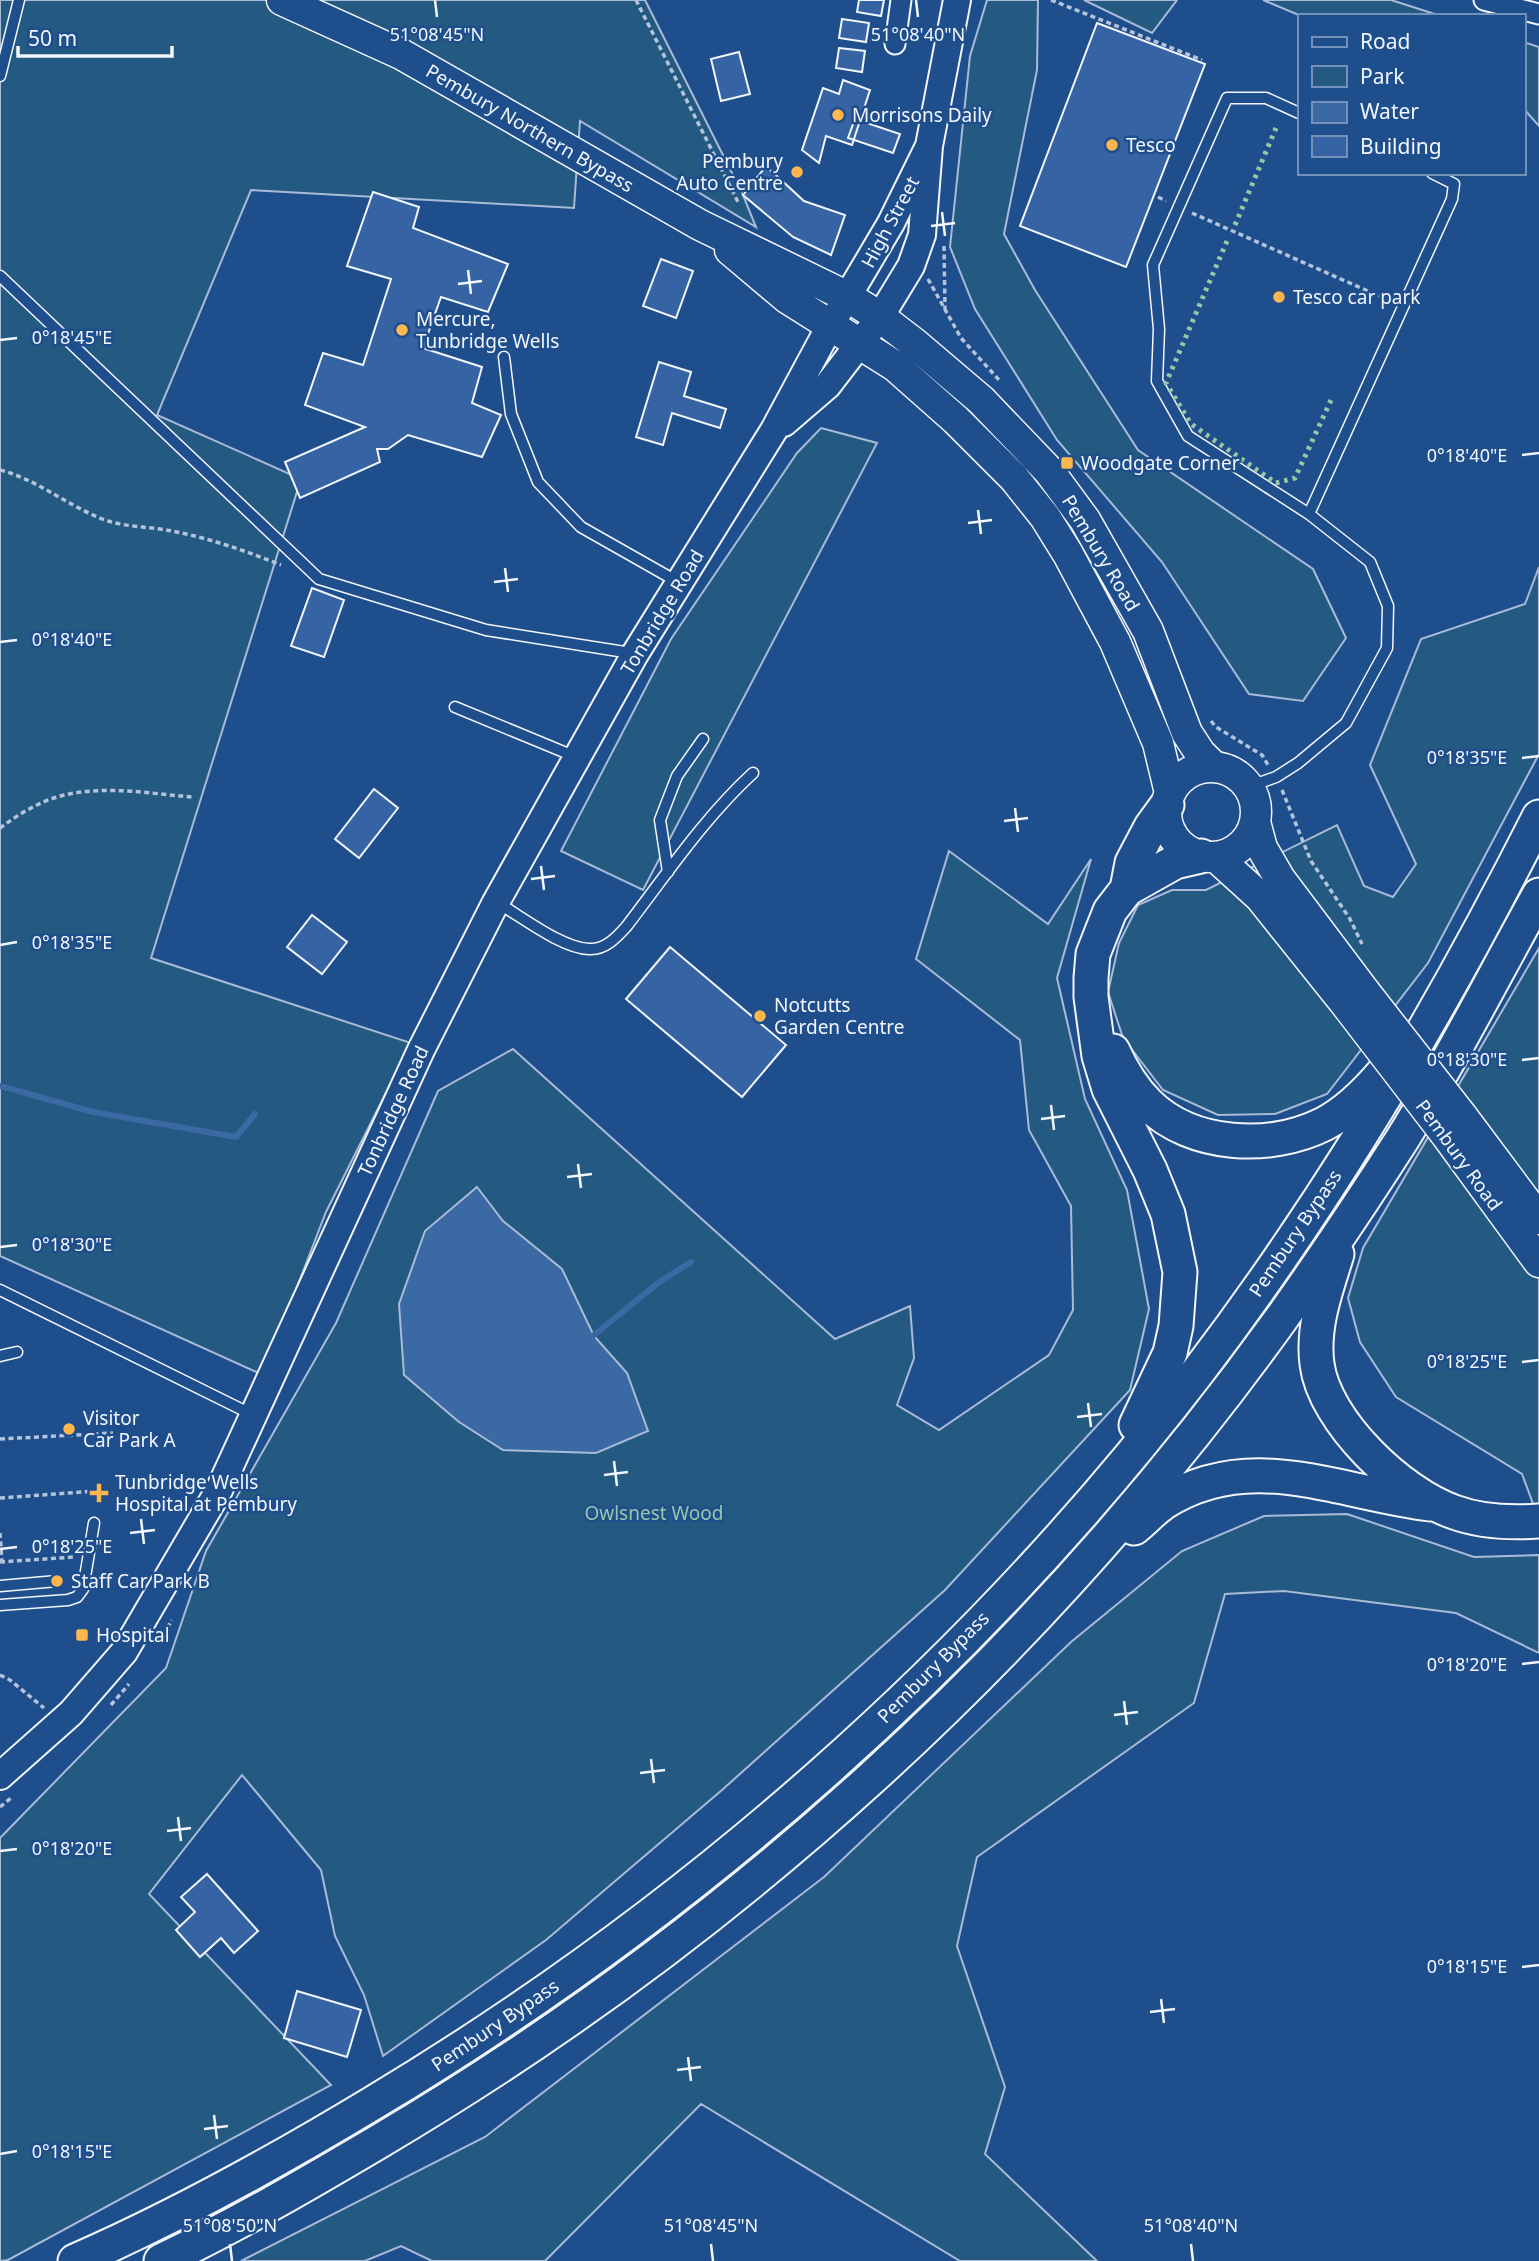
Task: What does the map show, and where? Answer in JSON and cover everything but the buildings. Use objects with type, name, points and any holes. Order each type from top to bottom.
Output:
[{"type":"highway","points":[[1106,1483],[1156,1387],[1170,1353],[1177,1326],[1180,1272],[1168,1214],[1150,1170],[1109,1089],[1099,1056],[1097,1025],[1091,997],[1093,954],[1110,911],[1126,888],[1132,863],[1169,799]]},
{"type":"highway","name":"Pembury Bypass","points":[[75,2261],[302,2146],[436,2065],[542,1996],[662,1908],[767,1822],[947,1656],[1062,1535],[1194,1376],[1253,1296],[1378,1107],[1539,817]]},
{"type":"highway","points":[[1126,888],[1166,865],[1209,856]]},
{"type":"highway","name":"Pembury Bypass","points":[[161,2261],[320,2177],[454,2098],[562,2025],[680,1940],[786,1854],[974,1682],[1088,1560],[1217,1404],[1282,1317],[1404,1136],[1539,895]]},
{"type":"highway","points":[[1097,1025],[1125,1077],[1149,1104],[1165,1117],[1203,1135],[1226,1140],[1250,1140],[1297,1134],[1324,1124],[1370,1089],[1426,1023]]},
{"type":"highway","points":[[1347,1221],[1321,1306],[1316,1335],[1317,1364],[1324,1391],[1342,1422],[1362,1446],[1402,1482],[1433,1504],[1457,1514],[1488,1520],[1539,1521]]},
{"type":"highway","points":[[1088,1560],[1129,1533],[1161,1504],[1185,1490],[1235,1476],[1284,1476],[1313,1480],[1394,1500],[1433,1504]]},
{"type":"main road","name":"Pembury Northern Bypass","points":[[282,0],[401,54],[700,225],[848,297]]},
{"type":"main road","name":"Pembury Northern Bypass","points":[[700,225],[787,298],[830,326]]},
{"type":"main road","name":"Pembury Road","points":[[848,297],[880,317],[981,400],[1049,471],[1078,510],[1113,567],[1147,631],[1187,733],[1200,753],[1214,767]]},
{"type":"main road","name":"Pembury Road","points":[[830,326],[895,366],[956,420],[1014,478],[1045,517],[1115,642],[1158,743],[1169,799]]},
{"type":"main road","points":[[1214,767],[1239,776],[1248,786],[1256,803],[1255,822],[1250,835],[1241,846],[1230,853],[1209,856],[1186,849],[1174,837],[1168,822],[1169,799],[1178,782],[1188,774],[1200,768],[1214,767]]},
{"type":"main road","name":"Pembury Road","points":[[1255,822],[1262,848],[1356,1000]]},
{"type":"main road","name":"Pembury Road","points":[[1209,856],[1260,897],[1356,1000],[1453,1124],[1539,1219]]},
{"type":"main road","name":"Pembury Road","points":[[1453,1124],[1539,1262]]},
{"type":"street","points":[[895,44],[901,0]]},
{"type":"street","name":"High Street","points":[[861,344],[911,266],[922,235],[929,146],[957,0]]},
{"type":"street","points":[[1484,0],[1539,14]]},
{"type":"street","name":"High Street","points":[[830,326],[891,223],[929,146]]},
{"type":"street","name":"Tonbridge Road","points":[[7,1766],[61,1723],[124,1652],[219,1490],[421,1050],[496,902],[635,654],[774,430],[830,326]]},
{"type":"street","name":"Tonbridge Road","points":[[774,430],[827,386],[861,344]]},
{"type":"lane","points":[[0,76],[19,0]]},
{"type":"lane","points":[[1248,786],[1276,777],[1298,763],[1346,723],[1387,648],[1388,606],[1370,562],[1309,514],[1188,436],[1157,381],[1159,329],[1153,265],[1227,98],[1266,98],[1298,113]]},
{"type":"lane","points":[[1309,514],[1452,199],[1454,184],[1436,175]]},
{"type":"lane","points":[[0,276],[319,579],[486,630],[635,654]]},
{"type":"lane","points":[[504,357],[511,414],[538,482],[580,527],[678,582]]},
{"type":"lane","points":[[454,707],[576,757]]},
{"type":"lane","points":[[668,872],[660,820],[677,776],[703,739]]},
{"type":"lane","points":[[496,902],[560,940],[590,949],[602,947],[614,940],[736,789],[753,773]]},
{"type":"lane","points":[[0,1290],[254,1415]]},
{"type":"lane","points":[[0,1356],[17,1352]]},
{"type":"lane","points":[[0,1605],[77,1597],[83,1590],[94,1523]]},
{"type":"lane","points":[[0,1586],[57,1581]]},
{"type":"path","points":[[636,0],[738,202]]},
{"type":"path","points":[[1051,0],[1202,60]]},
{"type":"path","points":[[1158,197],[1379,296]]},
{"type":"path","points":[[0,470],[23,478],[110,522],[175,531],[282,565]]},
{"type":"path","points":[[0,828],[37,804],[78,792],[116,791],[192,797]]},
{"type":"path","points":[[0,1439],[113,1433]]},
{"type":"path","points":[[0,1498],[96,1491]]},
{"type":"path","points":[[0,1533],[1,1562],[90,1556]]},
{"type":"path","points":[[162,1636],[174,1615]]},
{"type":"path","points":[[0,1675],[18,1686],[61,1723]]},
{"type":"path","points":[[107,1710],[130,1683]]},
{"type":"green space","points":[[0,0],[645,0],[743,195],[756,227],[580,121],[574,208],[251,190],[157,415],[301,479],[151,958],[411,1043],[326,1212],[263,1375],[0,1256]]},
{"type":"green space","points":[[987,0],[1038,0],[1037,70],[1004,234],[1035,290],[1138,450],[1313,569],[1346,638],[1303,701],[1249,694],[1162,562],[1057,440],[975,309],[950,247],[970,56]]},
{"type":"green space","points":[[1084,0],[1177,0],[1152,33]]},
{"type":"green space","points":[[1263,0],[1391,0],[1435,14],[1298,14]]},
{"type":"green space","points":[[1525,43],[1539,47],[1539,126],[1525,110]]},
{"type":"green space","points":[[821,428],[877,443],[643,890],[561,851],[671,639],[797,453]]},
{"type":"green space","points":[[1539,567],[1539,754],[1428,963],[1327,1094],[1275,1114],[1218,1115],[1163,1090],[1123,1038],[1108,992],[1119,943],[1138,905],[1172,890],[1206,890],[1337,825],[1364,886],[1393,897],[1416,864],[1370,765],[1421,639],[1525,604]]},
{"type":"green space","name":"Owlsnest Wood","points":[[949,851],[1048,924],[1091,859],[1057,978],[1085,1099],[1127,1190],[1149,1309],[1130,1390],[945,1590],[722,1790],[546,1940],[383,2056],[364,1995],[335,1936],[321,1870],[242,1775],[149,1894],[331,2085],[8,2260],[0,2261],[0,1838],[166,1668],[206,1551],[336,1323],[438,1091],[513,1049],[835,1339],[910,1306],[914,1358],[897,1405],[939,1430],[1049,1355],[1073,1310],[1071,1206],[1029,1130],[1020,1040],[916,959]]},
{"type":"green space","points":[[1539,948],[1539,1520],[1522,1474],[1396,1397],[1360,1342],[1348,1298],[1363,1248]]},
{"type":"green space","points":[[1347,1514],[1474,1557],[1539,1555],[1539,1653],[1456,1613],[1284,1591],[1225,1594],[1194,1703],[977,1857],[957,1946],[1005,2087],[985,2154],[1097,2261],[960,2261],[701,2104],[545,2261],[432,2261],[401,2246],[365,2261],[241,2261],[485,2137],[824,1877],[1071,1642],[1182,1551],[1264,1516]]},
{"type":"water","points":[[477,1187],[503,1221],[562,1269],[594,1336],[627,1373],[648,1431],[596,1453],[503,1450],[459,1422],[404,1375],[399,1304],[425,1231]]},
{"type":"waterway","points":[[0,1086],[93,1112],[236,1137],[255,1114]]},
{"type":"waterway","points":[[594,1335],[658,1283],[691,1262]]},
{"type":"hedge","points":[[1235,225],[1276,128]]},
{"type":"hedge","points":[[1227,241],[1166,383],[1191,424],[1276,483],[1295,478],[1332,398]]},
{"type":"place","name":"Morrisons Daily","points":[[838,115]]},
{"type":"place","name":"Tesco","points":[[1112,145]]},
{"type":"place","name":"Pembury Auto Centre","points":[[797,172]]},
{"type":"place","name":"Tesco car park","points":[[1279,297]]},
{"type":"place","name":"Mercure, Tunbridge Wells","points":[[402,330]]},
{"type":"place","name":"Woodgate Corner","points":[[1067,463]]},
{"type":"place","name":"Notcutts Garden Centre","points":[[760,1016]]},
{"type":"place","name":"Visitor Car Park A","points":[[69,1429]]},
{"type":"place","name":"Tunbridge Wells Hospital at Pembury","points":[[99,1493]]},
{"type":"place","name":"Staff Car Park B","points":[[57,1581]]},
{"type":"place","name":"Hospital","points":[[82,1635]]}]
